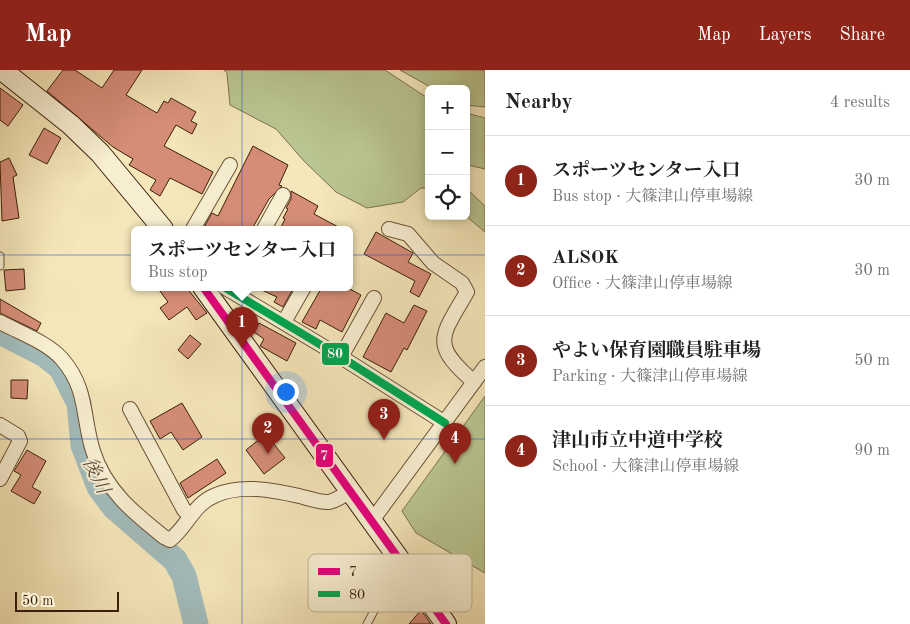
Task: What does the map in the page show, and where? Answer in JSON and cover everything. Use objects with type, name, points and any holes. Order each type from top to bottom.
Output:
[{"type":"main road","points":[[2,70],[71,125],[100,153],[161,226]]},
{"type":"main road","points":[[206,291],[395,554]]},
{"type":"main road","points":[[437,612],[446,624]]},
{"type":"street","points":[[195,226],[230,165]]},
{"type":"street","points":[[266,226],[284,195]]},
{"type":"street","points":[[389,229],[408,234],[433,262],[462,284],[467,292],[443,333],[445,353],[474,382]]},
{"type":"street","points":[[233,291],[445,423]]},
{"type":"street","points":[[284,322],[302,291]]},
{"type":"street","points":[[341,357],[374,298]]},
{"type":"street","points":[[0,322],[52,350],[72,372],[84,397],[93,451],[109,485],[126,506],[170,540],[178,534],[190,515],[203,501],[231,490],[281,491],[328,502],[340,498],[349,491]]},
{"type":"street","points":[[371,522],[485,367]]},
{"type":"street","points":[[130,410],[184,510],[190,515]]},
{"type":"street","points":[[0,426],[18,436],[20,441],[0,479]]},
{"type":"lane","points":[[0,256],[0,266]]},
{"type":"lane","points":[[367,624],[373,612]]},
{"type":"green space","points":[[224,70],[385,70],[425,96],[425,188],[421,188],[403,202],[367,208],[336,192],[304,161],[276,129],[230,105],[227,73]]},
{"type":"green space","points":[[400,70],[485,70],[485,107],[470,105],[470,85],[427,85]]},
{"type":"green space","points":[[470,114],[485,118],[485,169],[470,165]]},
{"type":"green space","points":[[470,192],[485,206],[485,232],[470,219]]},
{"type":"green space","points":[[485,396],[485,573],[472,565],[472,554],[452,554],[416,533],[402,511]]},
{"type":"building","points":[[63,70],[75,70],[102,88],[114,70],[142,70],[126,95],[157,113],[164,101],[168,103],[171,98],[196,112],[191,121],[197,124],[192,134],[176,125],[164,146],[213,172],[202,194],[170,178],[160,196],[150,190],[156,180],[129,165],[133,159],[113,147],[47,91]]},
{"type":"building","points":[[0,88],[23,105],[8,126],[0,120]]},
{"type":"building","points":[[44,128],[61,138],[47,164],[29,155]]},
{"type":"building","points":[[253,146],[288,165],[279,185],[282,186],[269,199],[254,226],[205,226],[212,213],[218,216]]},
{"type":"building","points":[[9,158],[17,175],[13,177],[19,218],[2,221],[0,162]]},
{"type":"building","points":[[291,191],[318,206],[314,214],[336,226],[282,226],[288,209],[286,208],[291,199]]},
{"type":"building","points":[[376,232],[413,253],[408,262],[431,274],[419,297],[410,292],[415,281],[364,254]]},
{"type":"building","points":[[24,269],[25,289],[6,291],[4,270]]},
{"type":"building","points":[[160,291],[189,291],[207,313],[196,320],[187,307],[169,320],[160,308],[168,302]]},
{"type":"building","points":[[264,291],[292,291],[283,307],[274,302],[277,297]]},
{"type":"building","points":[[320,291],[353,291],[361,295],[342,332],[320,320],[316,329],[302,322]]},
{"type":"building","points":[[0,299],[41,323],[37,331],[0,313]]},
{"type":"building","points":[[414,305],[427,311],[407,350],[404,348],[391,372],[363,357],[386,313],[404,323]]},
{"type":"building","points":[[259,323],[296,343],[287,361],[260,346],[264,339],[254,332]]},
{"type":"building","points":[[190,335],[201,344],[188,359],[178,350]]},
{"type":"building","points":[[11,380],[28,380],[27,399],[11,398]]},
{"type":"building","points":[[182,403],[202,437],[183,450],[171,432],[160,439],[150,421]]},
{"type":"building","points":[[266,434],[285,458],[264,474],[246,450]]},
{"type":"building","points":[[27,450],[46,461],[32,487],[41,492],[34,504],[11,491],[21,475],[14,471]]},
{"type":"building","points":[[217,459],[226,473],[188,498],[180,483]]},
{"type":"building","points":[[419,612],[422,612],[431,624],[409,624]]},
{"type":"waterway","name":"後川","points":[[0,332],[45,355],[61,368],[79,403],[83,445],[99,487],[114,507],[175,560],[184,576],[196,624]]},
{"type":"transit line","name":"7","points":[[206,291],[396,554]]},
{"type":"transit line","name":"80","points":[[231,291],[341,357],[445,423]]},
{"type":"transit line","name":"7","points":[[437,612],[446,624]]},
{"type":"place","name":"スポーツセンター入口","points":[[242,348]]},
{"type":"place","name":"やよい保育園職員駐車場","points":[[384,440]]},
{"type":"place","name":"ALSOK","points":[[268,454]]},
{"type":"place","name":"津山市立中道中学校","points":[[455,464]]}]
